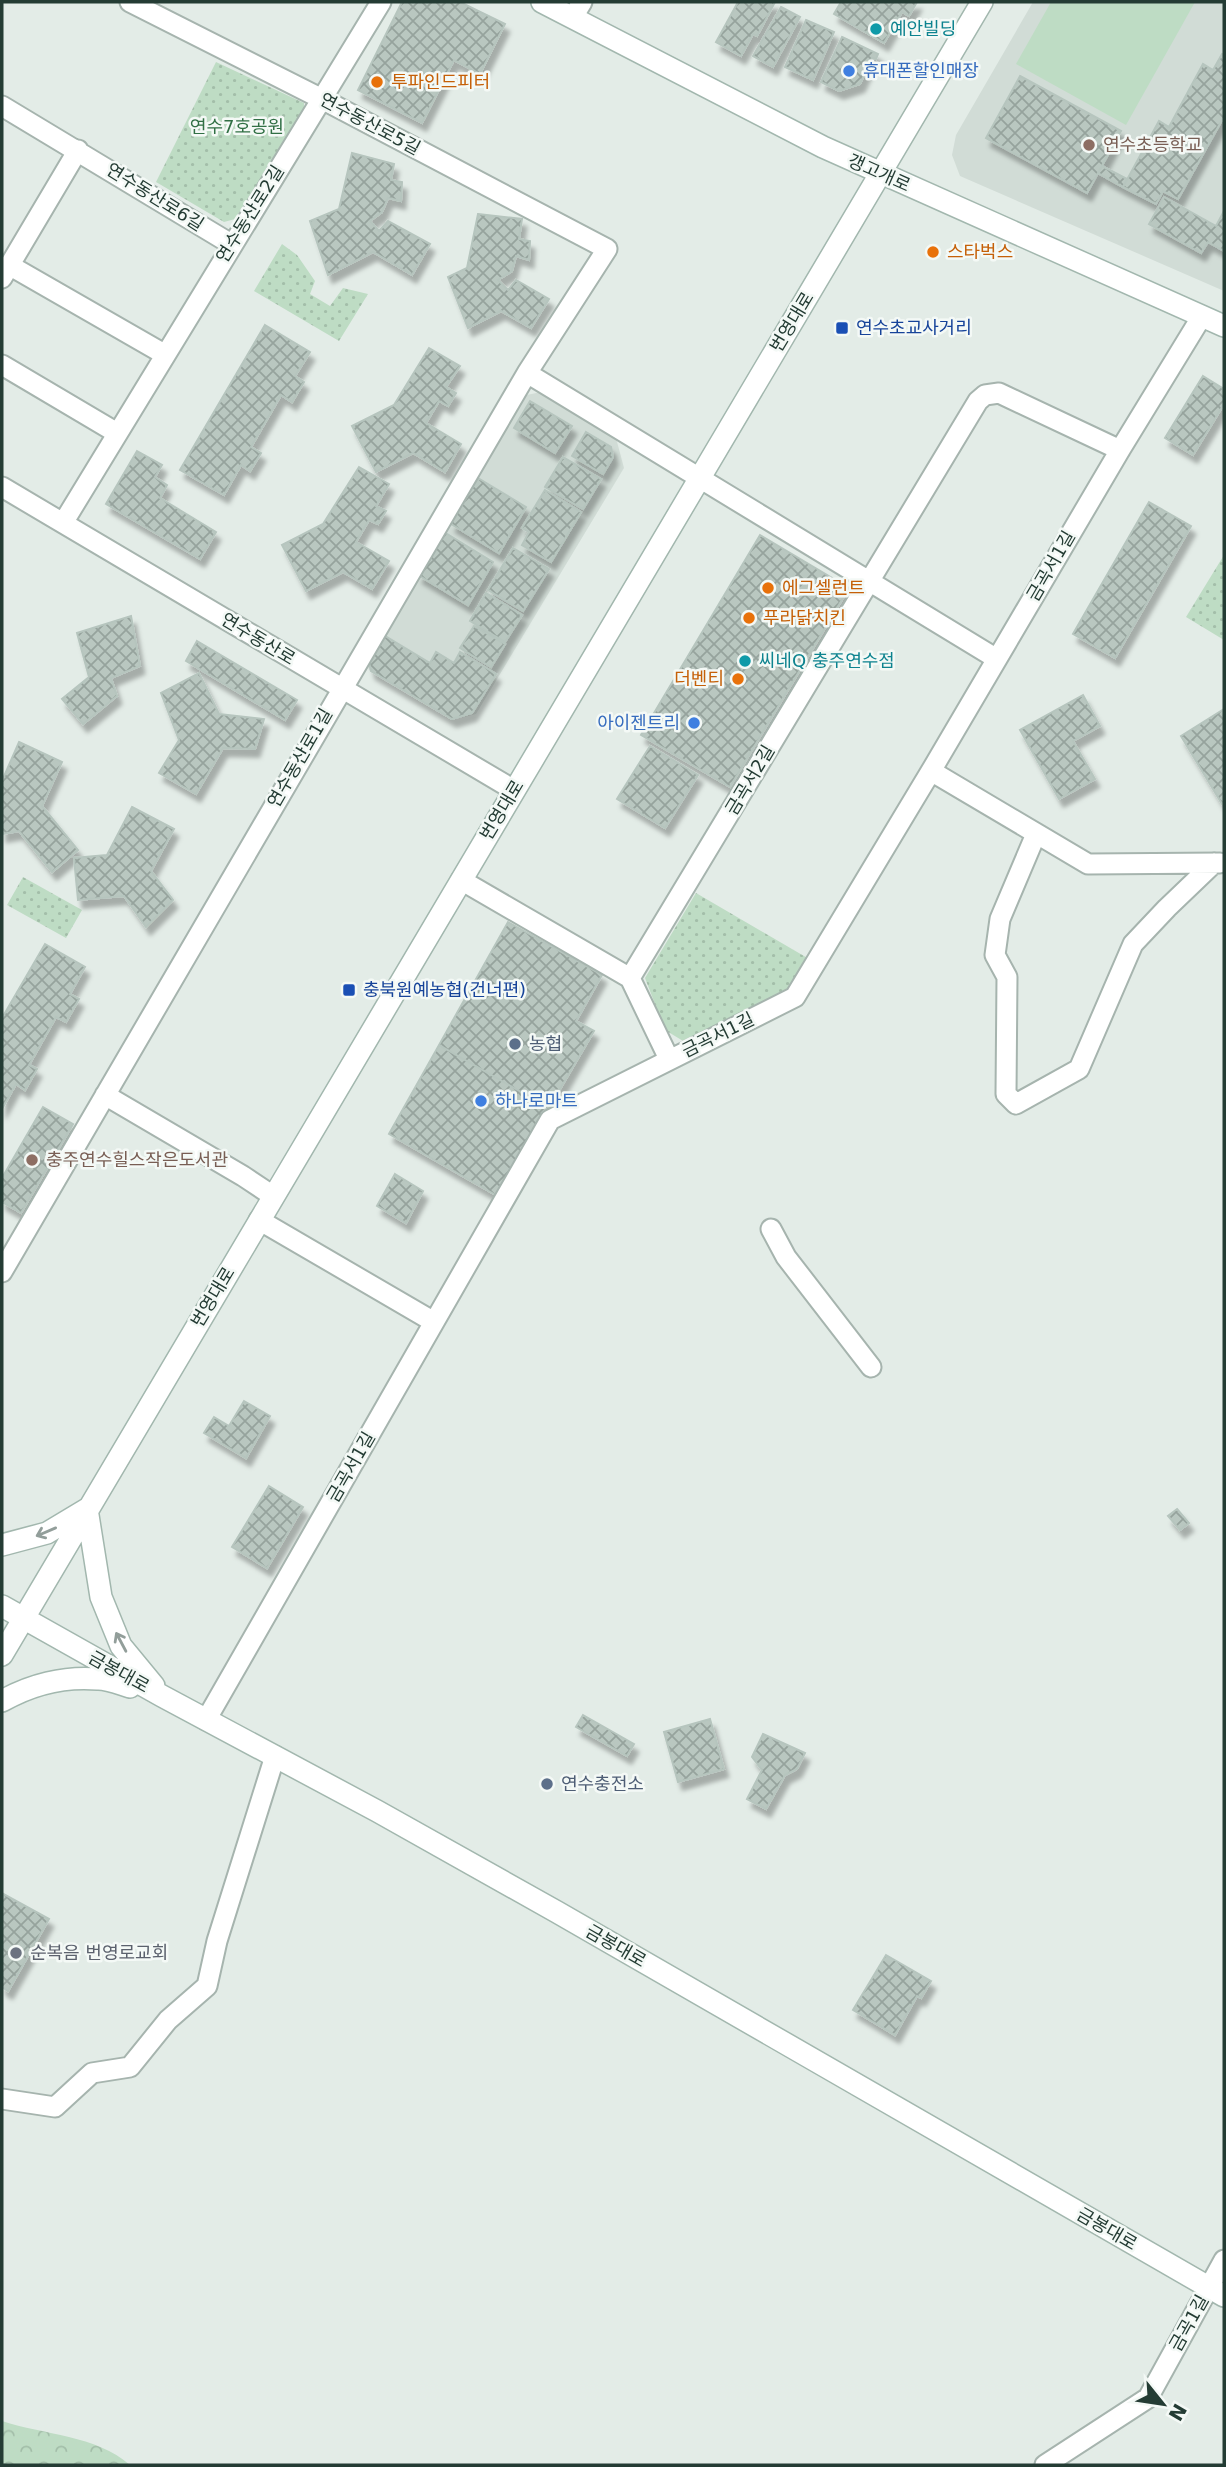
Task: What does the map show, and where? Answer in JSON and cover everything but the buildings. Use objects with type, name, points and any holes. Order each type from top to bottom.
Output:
[{"type":"street","name":"연수동산로5길","points":[[130,2],[607,248]]},
{"type":"street","name":"연수동산로2길","points":[[63,523],[381,2]]},
{"type":"street","name":"갱고개로","points":[[542,2],[578,9],[823,147],[1224,326]]},
{"type":"street","name":"번영대로","points":[[2,1655],[982,2]]},
{"type":"street","name":"연수동산로6길","points":[[2,106],[231,244]]},
{"type":"street","points":[[78,150],[6,271],[164,354]]},
{"type":"street","name":"연수동산로1길","points":[[2,1272],[527,373],[607,248]]},
{"type":"street","name":"금곡서1길","points":[[206,1720],[550,1121],[795,997],[1119,450],[1202,316]]},
{"type":"street","points":[[2,365],[117,433]]},
{"type":"street","points":[[527,373],[997,659]]},
{"type":"street","name":"금곡서2길","points":[[630,978],[870,583],[972,409],[985,395],[999,393],[1119,450]]},
{"type":"street","name":"연수동산로","points":[[2,487],[514,790]]},
{"type":"street","points":[[931,771],[1088,864],[1219,863]]},
{"type":"street","points":[[1036,834],[1000,919],[995,955],[1007,976],[1006,1094],[1016,1104],[1079,1069],[1133,944],[1167,908],[1219,863]]},
{"type":"street","points":[[461,880],[630,978],[669,1059]]},
{"type":"street","points":[[105,1094],[273,1196]]},
{"type":"street","points":[[259,1220],[434,1322]]},
{"type":"street","points":[[771,1229],[786,1257],[872,1367]]},
{"type":"street","points":[[2,1545],[47,1533],[87,1509],[101,1597],[121,1646],[162,1696]]},
{"type":"street","name":"금봉대로","points":[[2,1606],[557,1912],[1216,2291]]},
{"type":"street","points":[[2,1701],[25,1688],[50,1682],[98,1679],[162,1696]]},
{"type":"street","points":[[2,2099],[55,2107],[92,2073],[130,2067],[168,2020],[207,1986],[220,1927],[275,1756]]},
{"type":"street","name":"금곡1길","points":[[1045,2465],[1148,2398],[1216,2291],[1224,2260]]},
{"type":"shaded area","name":"연수초등학교","points":[[1033,2],[1224,2],[1224,291],[960,176],[952,155],[956,135]]},
{"type":"shaded area","points":[[541,392],[616,438],[624,468],[476,714],[452,720],[369,670],[365,656],[522,396]]},
{"type":"green space","points":[[1051,2],[1195,2],[1126,125],[1016,64]]},
{"type":"green space","name":"연수7호공원","points":[[216,62],[304,103],[304,112],[235,219],[224,222],[156,182]]},
{"type":"green space","points":[[282,244],[297,255],[315,281],[310,294],[330,306],[343,288],[368,294],[339,341],[254,291]]},
{"type":"green space","points":[[1224,555],[1224,640],[1186,617]]},
{"type":"green space","points":[[23,877],[82,910],[66,938],[7,905]]},
{"type":"green space","points":[[696,893],[816,963],[795,997],[693,1047],[665,1030],[645,978]]},
{"type":"green space","points":[[2,2421],[102,2447],[130,2465],[2,2465]]},
{"type":"place","name":"예안빌딩","points":[[876,29]]},
{"type":"place","name":"휴대폰할인매장","points":[[849,71]]},
{"type":"place","name":"투파인드피터","points":[[377,82]]},
{"type":"place","name":"연수초등학교","points":[[1089,145]]},
{"type":"place","name":"스타벅스","points":[[933,252]]},
{"type":"place","name":"연수초교사거리","points":[[842,328]]},
{"type":"place","name":"에그셀런트","points":[[768,588]]},
{"type":"place","name":"푸라닭치킨","points":[[749,618]]},
{"type":"place","name":"씨네Q 충주연수점","points":[[745,661]]},
{"type":"place","name":"더벤티","points":[[738,679]]},
{"type":"place","name":"아이젠트리","points":[[694,723]]},
{"type":"place","name":"충북원예농협(건너편)","points":[[349,990]]},
{"type":"place","name":"농협","points":[[515,1044]]},
{"type":"place","name":"하나로마트","points":[[481,1101]]},
{"type":"place","name":"충주연수힐스작은도서관","points":[[32,1160]]},
{"type":"place","name":"연수충전소","points":[[547,1784]]},
{"type":"place","name":"순복음 번영로교회","points":[[16,1953]]}]
